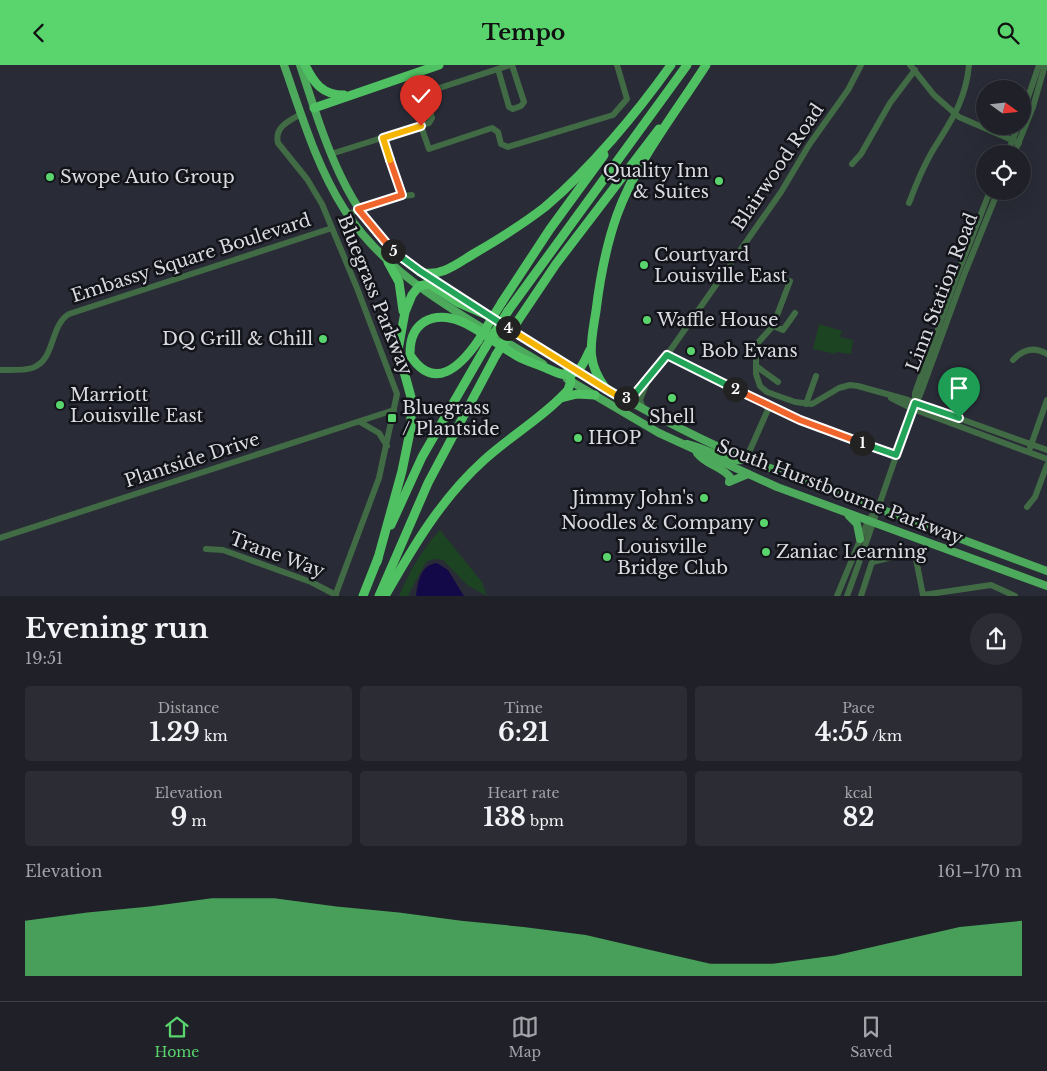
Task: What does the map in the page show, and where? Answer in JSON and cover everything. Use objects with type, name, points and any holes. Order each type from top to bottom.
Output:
[{"type":"highway","points":[[305,65],[317,86],[336,95],[347,95]]},
{"type":"highway","points":[[314,108],[347,95],[439,65]]},
{"type":"highway","points":[[573,376],[558,373],[518,357],[463,322],[442,316],[430,319],[419,325],[413,334],[410,355],[423,371],[434,374],[446,372],[458,365],[478,341],[502,302],[550,229],[671,65]]},
{"type":"highway","points":[[363,596],[396,513],[422,457],[485,348],[508,311],[687,65]]},
{"type":"highway","points":[[379,596],[428,483],[496,355],[556,265],[706,65]]},
{"type":"highway","points":[[386,596],[424,531],[452,493],[501,445],[561,398],[568,390],[573,376],[583,365],[590,350],[602,269],[618,214],[635,176],[706,65]]},
{"type":"highway","points":[[420,271],[434,273],[444,271],[529,219],[585,169],[644,100]]},
{"type":"highway","points":[[388,262],[399,282],[402,293],[403,319]]},
{"type":"highway","points":[[377,562],[402,471],[411,427],[411,397],[398,350],[403,319],[409,300],[419,286],[429,284],[457,302],[487,315]]},
{"type":"highway","points":[[590,350],[596,375],[606,389]]},
{"type":"highway","points":[[567,365],[573,376]]},
{"type":"highway","points":[[561,398],[577,394],[595,395]]},
{"type":"main road","points":[[284,65],[300,114],[327,176],[348,214],[388,262],[419,286],[558,373]]},
{"type":"main road","points":[[300,65],[331,154],[346,189],[358,209],[386,244],[420,271],[567,365]]},
{"type":"main road","points":[[300,114],[314,108]]},
{"type":"main road","name":"South Hurstbourne Parkway","points":[[573,376],[606,389],[677,428],[746,459],[1047,571]]},
{"type":"main road","name":"South Hurstbourne Parkway","points":[[573,376],[595,395],[659,433],[696,451],[845,513],[1047,586]]},
{"type":"main road","points":[[659,433],[661,430],[677,428]]},
{"type":"main road","points":[[680,443],[699,446],[734,461],[746,459]]},
{"type":"main road","points":[[696,451],[703,461],[726,472],[730,477],[730,482],[748,474]]},
{"type":"main road","points":[[845,513],[857,523],[860,539]]},
{"type":"street","points":[[331,154],[429,123],[432,118],[426,97],[427,92],[498,69],[511,65],[524,102],[521,106],[513,109],[509,107],[498,69]]},
{"type":"street","points":[[421,126],[429,149],[495,129],[501,144],[508,147],[614,115],[627,99],[617,65]]},
{"type":"street","name":"Blairwood Road","points":[[621,398],[634,395],[647,382],[667,355],[792,176],[809,145],[850,87],[861,65]]},
{"type":"street","points":[[909,203],[927,161],[956,114],[963,95],[969,65]]},
{"type":"street","points":[[1031,89],[1039,65]]},
{"type":"street","points":[[1014,145],[1045,65]]},
{"type":"street","points":[[852,164],[862,154],[890,103],[913,68],[934,95],[956,114],[974,125],[1016,142]]},
{"type":"street","name":"Bluegrass Parkway","points":[[300,114],[280,127],[276,137],[278,143],[314,188],[395,384],[397,394],[387,446],[372,501],[335,596]]},
{"type":"street","points":[[1016,145],[1017,135]]},
{"type":"street","points":[[383,138],[402,195]]},
{"type":"street","points":[[348,214],[402,195],[412,195]]},
{"type":"street","name":"Linn Station Road","points":[[837,596],[860,539],[877,508],[987,200]]},
{"type":"street","name":"Linn Station Road","points":[[983,216],[993,200]]},
{"type":"street","name":"Embassy Square Boulevard","points":[[0,370],[30,368],[39,364],[47,354],[58,324],[69,313],[332,229]]},
{"type":"street","points":[[790,281],[773,326],[757,343],[757,380],[765,391],[806,404],[817,402],[838,388],[850,385],[883,394],[1047,459]]},
{"type":"street","points":[[773,326],[783,330],[795,313]]},
{"type":"street","points":[[1012,360],[1028,349],[1037,349],[1047,354]]},
{"type":"street","points":[[667,355],[800,420],[896,455]]},
{"type":"street","points":[[756,366],[778,382]]},
{"type":"street","points":[[806,404],[816,376]]},
{"type":"street","name":"Blairwood Road","points":[[645,411],[640,400],[647,382]]},
{"type":"street","points":[[1028,453],[1047,400]]},
{"type":"street","points":[[746,459],[770,405]]},
{"type":"street","points":[[914,406],[1047,450]]},
{"type":"street","name":"Plantside Drive","points":[[0,538],[394,410]]},
{"type":"street","points":[[360,422],[380,433],[387,446]]},
{"type":"street","points":[[1028,507],[1035,497],[1047,465]]},
{"type":"street","points":[[847,596],[871,522]]},
{"type":"street","name":"Trane Way","points":[[206,549],[222,550],[311,582],[335,596]]},
{"type":"street","points":[[860,596],[872,562],[909,553],[916,559],[922,595],[991,585],[1015,596]]},
{"type":"green space","points":[[819,324],[842,331],[840,337],[853,340],[851,354],[836,352],[836,354],[813,349]]},
{"type":"green space","points":[[440,530],[482,582],[487,596],[467,585],[443,560],[434,559],[426,562],[408,596],[399,596],[416,561]]},
{"type":"shaded area","points":[[437,563],[448,570],[464,596],[416,596],[423,571],[431,564]]},
{"type":"place","name":"Swope Auto Group","points":[[50,177]]},
{"type":"place","name":"Quality Inn & Suites","points":[[719,181]]},
{"type":"place","name":"Courtyard Louisville East","points":[[644,265]]},
{"type":"place","name":"Waffle House","points":[[647,320]]},
{"type":"place","name":"DQ Grill & Chill","points":[[323,339]]},
{"type":"place","name":"Bob Evans","points":[[691,351]]},
{"type":"place","name":"Shell","points":[[672,398]]},
{"type":"place","name":"Marriott Louisville East","points":[[60,405]]},
{"type":"place","name":"Bluegrass / Plantside","points":[[392,418]]},
{"type":"place","name":"IHOP","points":[[578,438]]},
{"type":"place","name":"Jimmy John's","points":[[704,498]]},
{"type":"place","name":"Noodles & Company","points":[[764,523]]},
{"type":"place","name":"Zaniac Learning","points":[[766,552]]},
{"type":"place","name":"Louisville Bridge Club","points":[[607,557]]},
{"type":"route","points":[[421,126],[383,138],[402,195],[358,209],[366,221],[386,244],[420,271],[621,398],[630,398],[634,395],[647,382],[667,355],[800,420],[896,455],[915,403],[959,418]]}]
